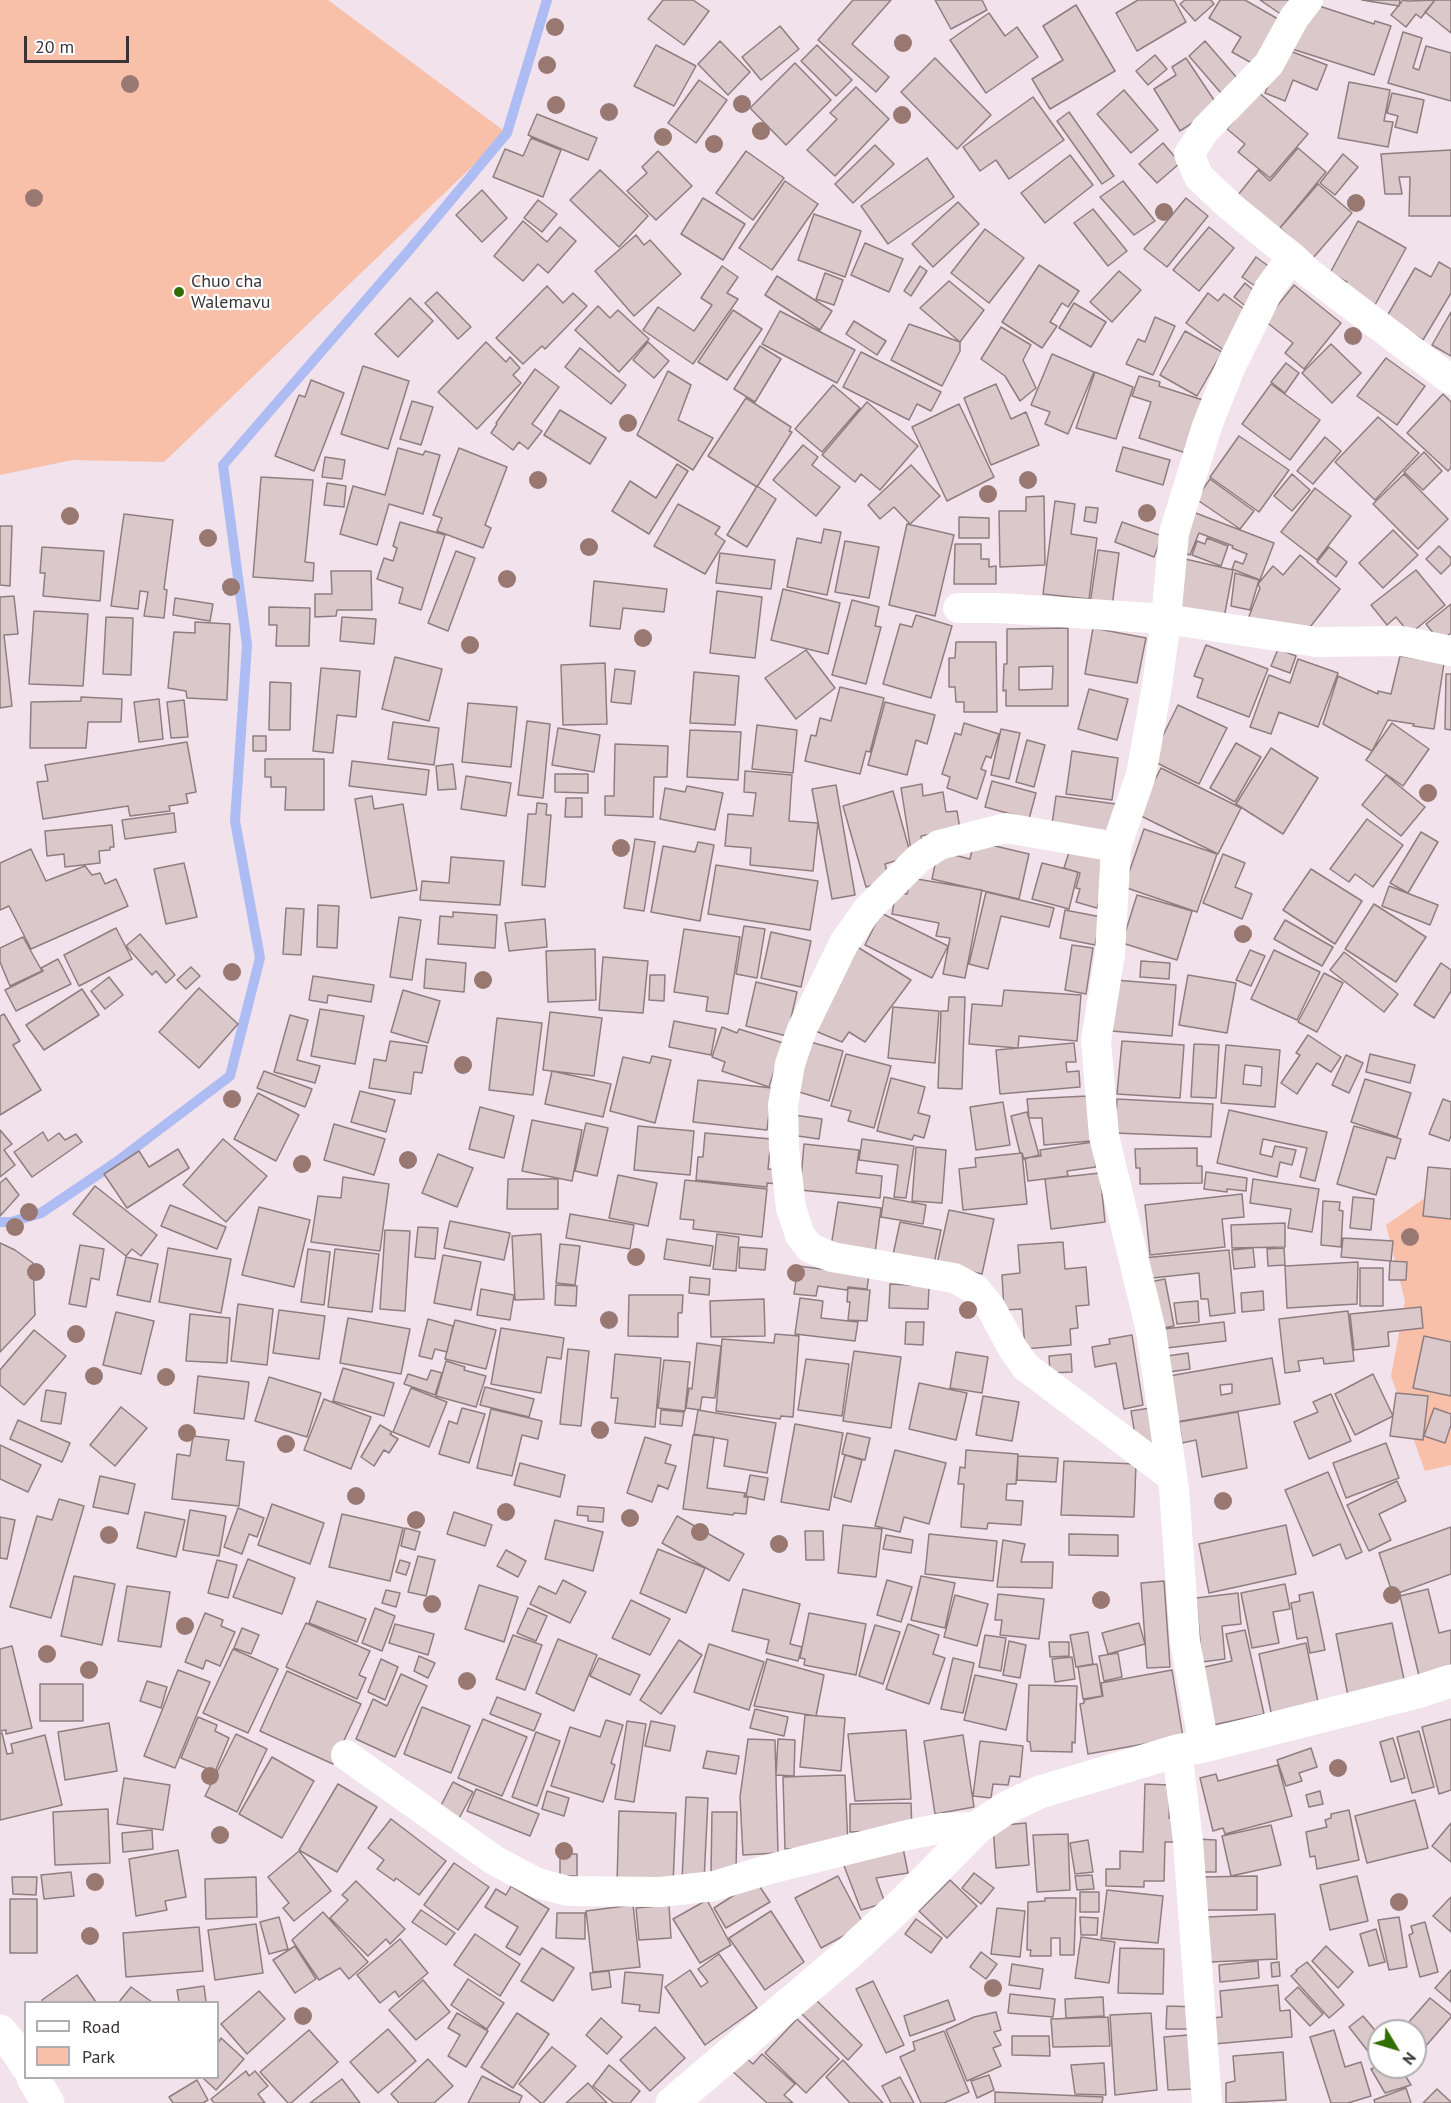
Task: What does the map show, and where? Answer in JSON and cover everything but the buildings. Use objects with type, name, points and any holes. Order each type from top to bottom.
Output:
[{"type":"street","points":[[1308,0],[1294,18],[1269,64],[1205,130],[1189,154],[1199,177],[1231,207],[1309,273],[1451,380]]},
{"type":"street","points":[[1207,2103],[1188,1841],[1191,1748],[1185,1641],[1171,1476],[1151,1331],[1104,1136],[1096,1041],[1110,954],[1116,847],[1141,775],[1157,686],[1174,533],[1207,426],[1251,323],[1270,287],[1292,257]]},
{"type":"street","points":[[958,608],[999,608],[1166,619],[1316,642],[1402,641],[1451,651]]},
{"type":"street","points":[[1116,847],[1006,828],[939,845],[918,859],[868,909],[844,943],[802,1029],[790,1064],[783,1106],[784,1148],[791,1208],[800,1235],[810,1248],[832,1257],[954,1278],[975,1289],[991,1308],[1013,1349],[1026,1367],[1171,1476]]},
{"type":"street","points":[[672,2103],[849,1953],[905,1901],[978,1827],[1006,1808],[1040,1792],[1191,1748],[1417,1692],[1451,1681]]},
{"type":"street","points":[[346,1755],[494,1860],[537,1883],[568,1891],[661,1893],[714,1886],[770,1869],[903,1836],[951,1827],[978,1827]]},
{"type":"street","points":[[0,2031],[24,2062]]},
{"type":"street","points":[[34,2079],[48,2103]]},
{"type":"green space","name":"Chuo cha Walemavu","points":[[0,0],[328,0],[507,133],[164,462],[72,460],[0,475]]},
{"type":"green space","points":[[1451,1180],[1451,1465],[1425,1471],[1391,1376],[1405,1301],[1386,1225]]},
{"type":"waterway","points":[[0,1222],[11,1222],[41,1213],[115,1163],[230,1076],[260,958],[235,821],[247,645],[223,465],[411,248],[507,133],[547,0]]},
{"type":"place","name":"Chuo cha Walemavu","points":[[179,292]]}]
